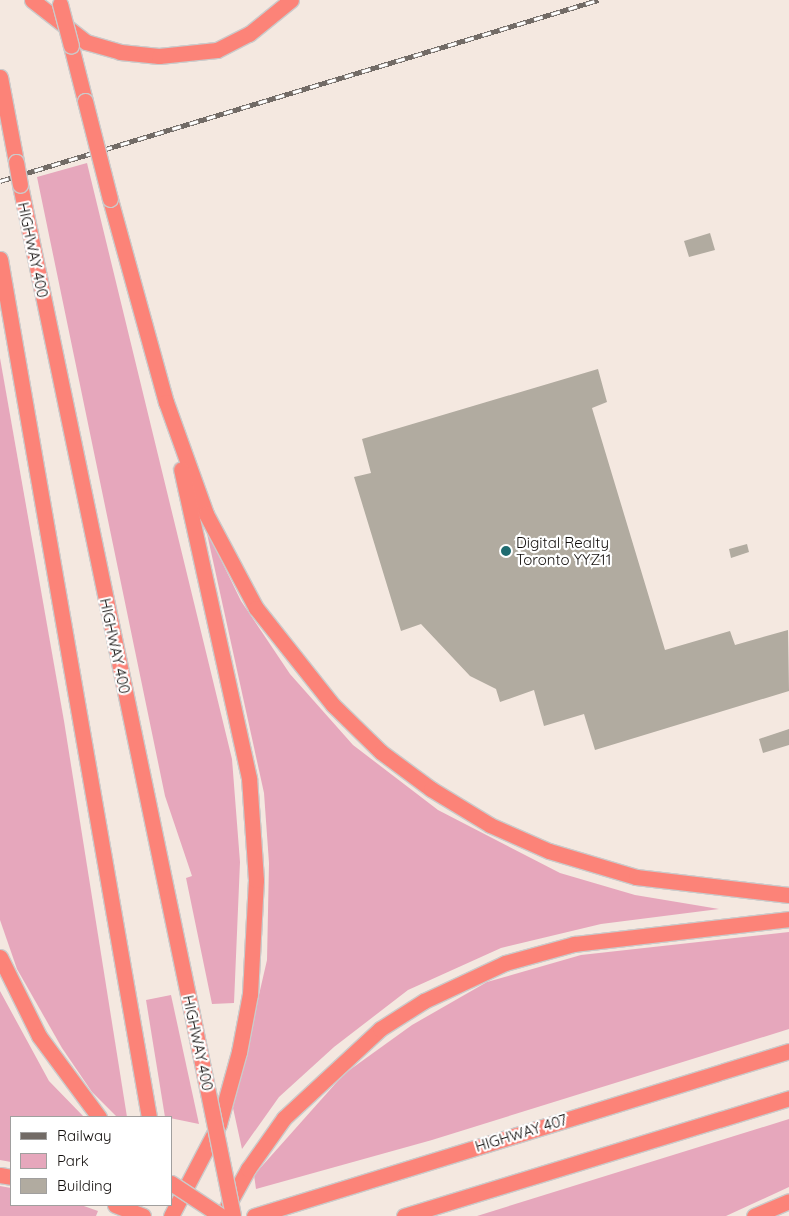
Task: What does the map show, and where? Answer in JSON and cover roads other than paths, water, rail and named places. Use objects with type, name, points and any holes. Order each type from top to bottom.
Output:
[{"type":"highway","points":[[32,0],[86,42],[120,52],[159,56],[217,50],[249,34],[291,0]]},
{"type":"highway","points":[[59,2],[110,199],[166,402],[241,732],[249,778],[256,872],[250,994],[239,1052],[219,1124],[169,1216]]},
{"type":"highway","name":"HIGHWAY 400","points":[[0,76],[20,185],[233,1216]]},
{"type":"highway","points":[[0,259],[149,1116]]},
{"type":"highway","points":[[166,402],[206,514],[256,608],[332,705],[381,752],[431,790],[490,825],[571,859],[636,877],[789,895]]},
{"type":"highway","points":[[172,1185],[221,1216],[248,1169],[284,1118],[380,1029],[424,1002],[505,964],[555,949],[655,933],[789,918]]},
{"type":"highway","points":[[0,957],[14,991],[68,1079],[98,1116]]},
{"type":"highway","name":"HIGHWAY 407","points":[[258,1215],[789,1051]]},
{"type":"highway","points":[[404,1216],[789,1098]]},
{"type":"highway","points":[[754,1216],[789,1201]]},
{"type":"highway","points":[[118,1206],[143,1216]]},
{"type":"railway","points":[[0,181],[598,0]]},
{"type":"place","name":"Digital Realty Toronto YYZ11","points":[[506,551]]}]
